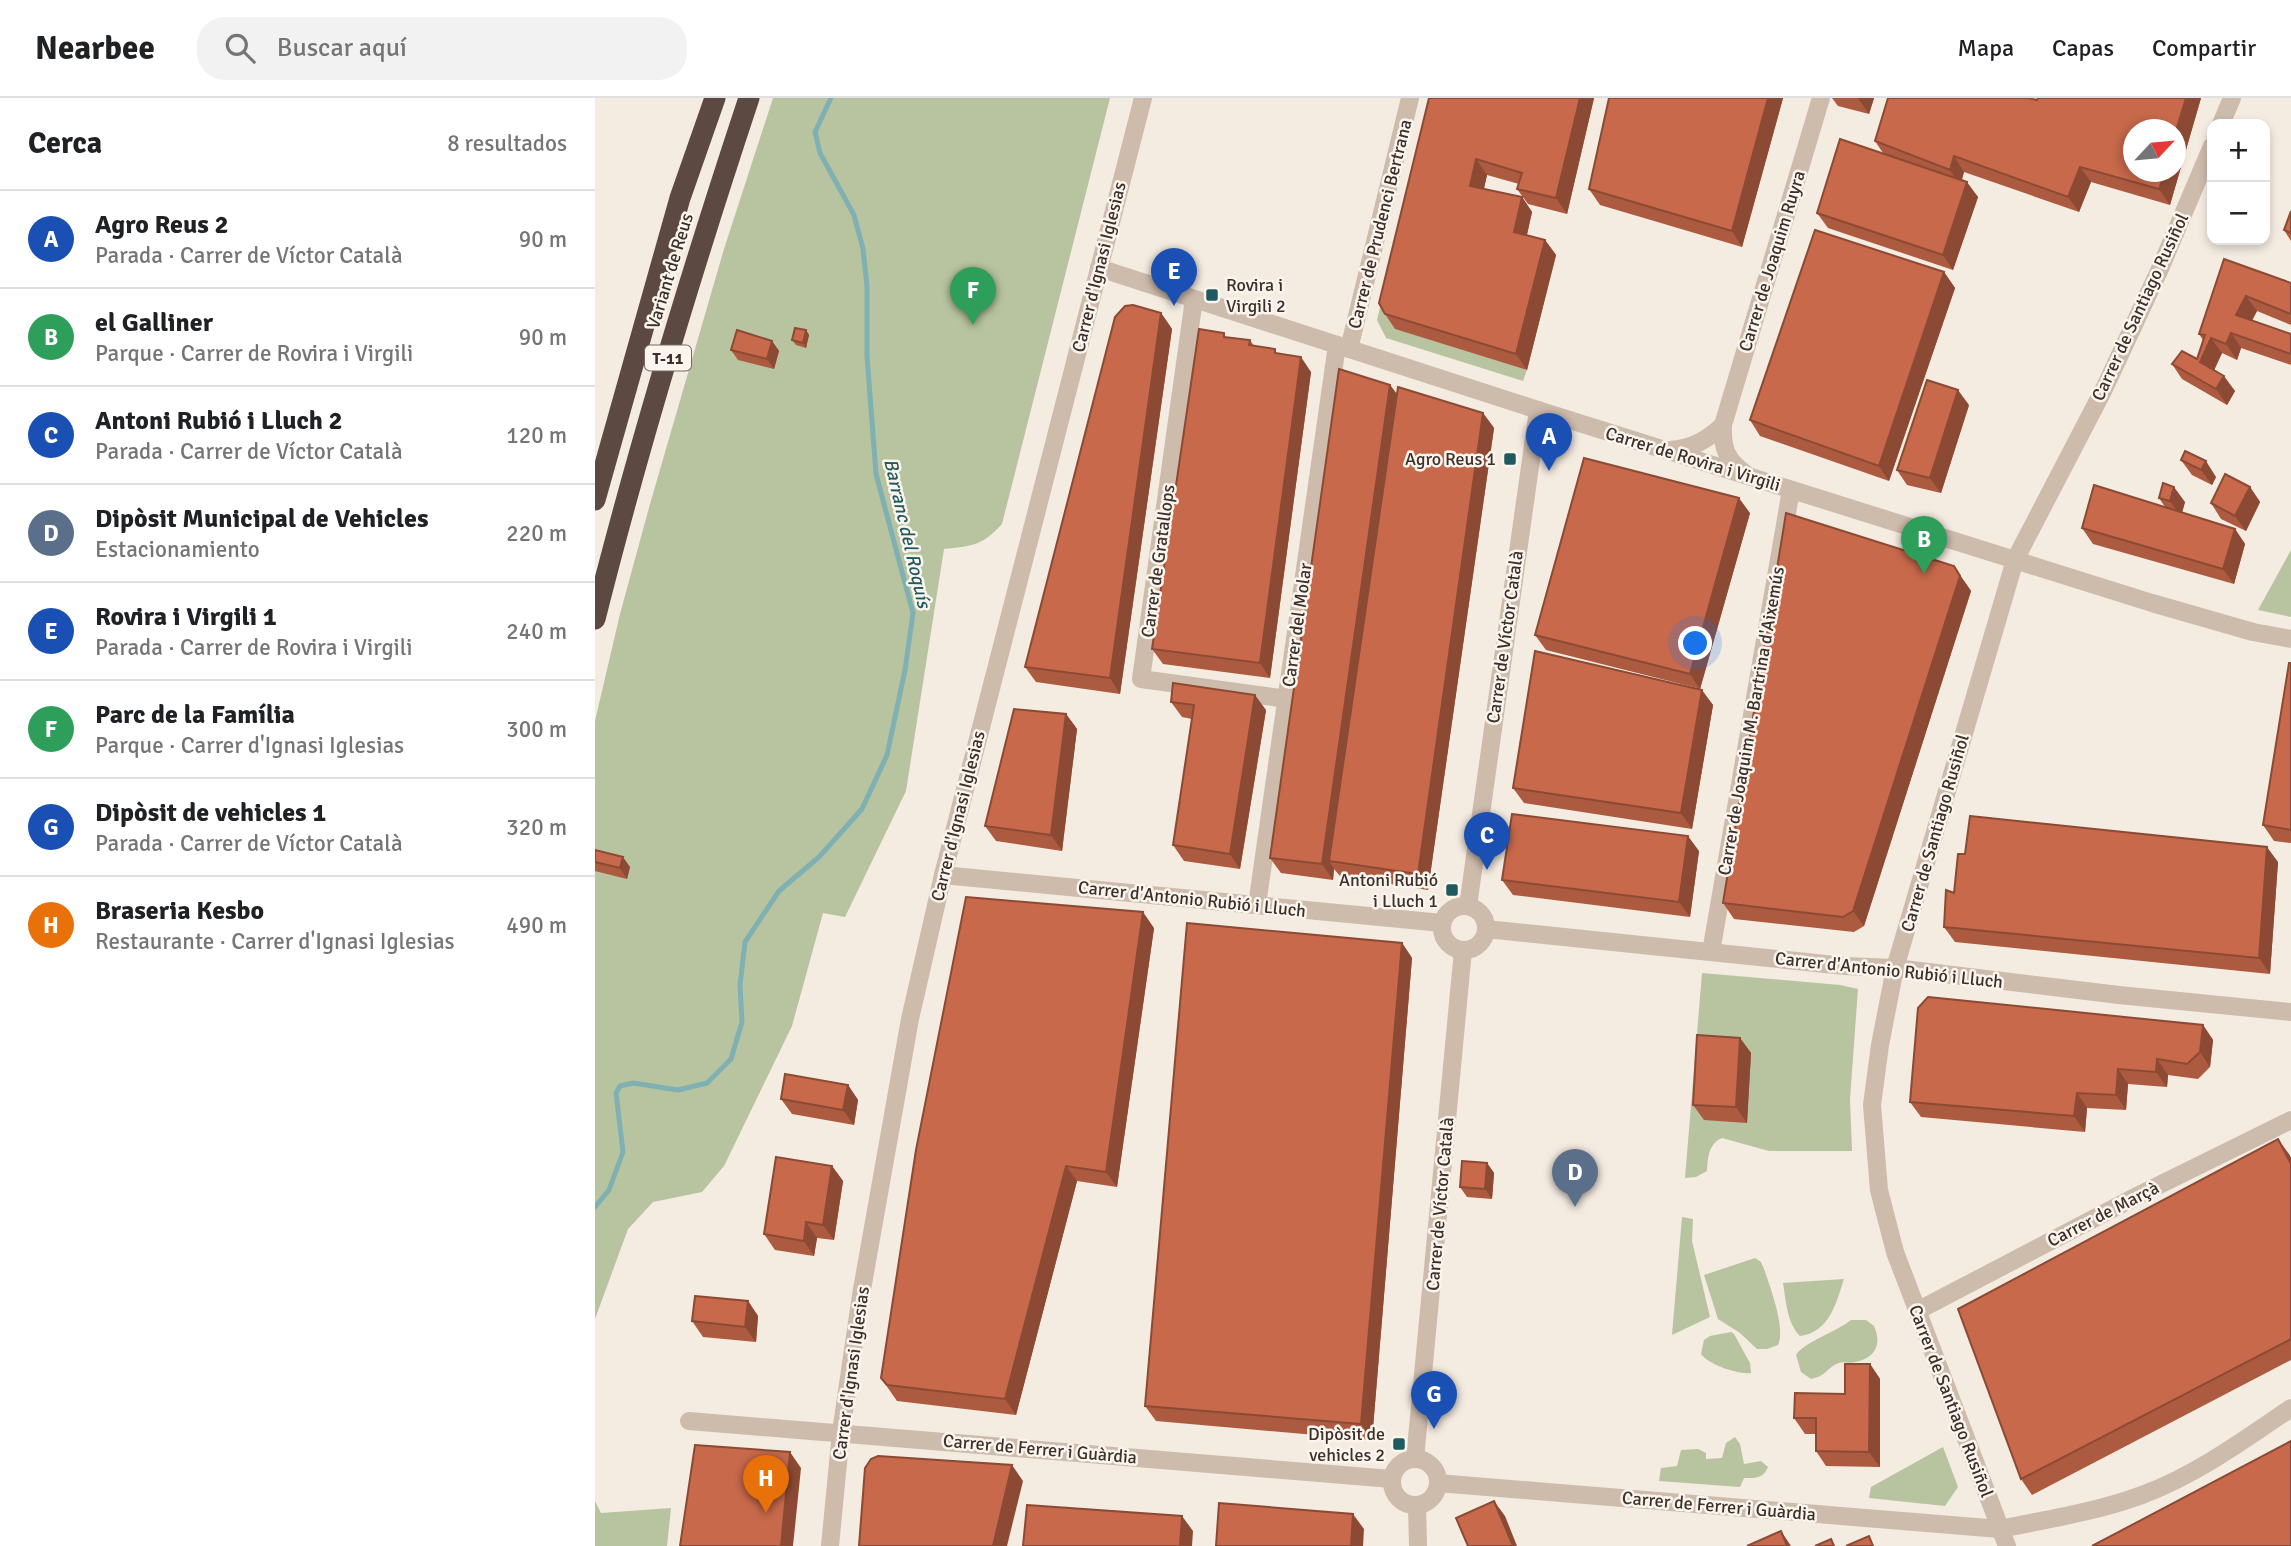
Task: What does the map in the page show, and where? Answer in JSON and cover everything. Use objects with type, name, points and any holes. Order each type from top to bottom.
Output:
[{"type":"highway","name":"Variant de Reus","points":[[595,500],[680,198],[715,98]]},
{"type":"highway","name":"Variant de Reus","points":[[595,620],[621,516],[748,98]]},
{"type":"street","name":"Carrer d'Ignasi Iglesias","points":[[829,1546],[841,1432],[883,1164],[910,1019],[943,875],[1143,98]]},
{"type":"street","name":"Carrer de Prudenci Bertrana","points":[[1343,347],[1410,98]]},
{"type":"street","name":"Carrer de Joaquim Ruyra","points":[[1758,480],[1734,464],[1726,453],[1722,442],[1723,425],[1821,98]]},
{"type":"street","points":[[2223,119],[2232,98]]},
{"type":"street","name":"Carrer de Santiago Rusiñol","points":[[2007,1546],[1895,1252],[1879,1190],[1872,1105],[1880,1045],[1895,968],[2015,560],[2104,389],[2159,271],[2207,158]]},
{"type":"street","name":"Carrer de Rovira i Virgili","points":[[1099,268],[2015,560],[2253,632],[2291,639]]},
{"type":"street","name":"Carrer de Gratallops","points":[[1194,299],[1141,679],[1287,699]]},
{"type":"street","name":"Carrer del Molar","points":[[1257,905],[1343,347]]},
{"type":"street","name":"Carrer de Víctor Català","points":[[1468,906],[1538,410]]},
{"type":"street","points":[[1666,450],[1698,444],[1711,437],[1723,425]]},
{"type":"street","name":"Carrer de Joaquim M. Bartrina d'Aixemús","points":[[1711,953],[1791,490]]},
{"type":"street","name":"Carrer d'Antonio Rubió i Lluch","points":[[943,875],[1442,923]]},
{"type":"street","points":[[1468,906],[1480,913],[1486,929],[1479,944],[1463,950],[1453,947],[1445,940],[1442,923],[1452,909],[1468,906]]},
{"type":"street","name":"Carrer d'Antonio Rubió i Lluch","points":[[1486,929],[1845,966],[1895,968],[2291,1012]]},
{"type":"street","name":"Carrer de Víctor Català","points":[[1415,1459],[1463,950]]},
{"type":"street","name":"Carrer de Marçà","points":[[1917,1311],[2139,1195],[2291,1120]]},
{"type":"street","name":"Carrer de Ferrer i Guàrdia","points":[[1438,1483],[2000,1529],[2083,1512],[2142,1495],[2224,1453],[2291,1408]]},
{"type":"street","name":"Carrer de Ferrer i Guàrdia","points":[[688,1421],[1392,1479]]},
{"type":"street","points":[[1415,1459],[1431,1465],[1438,1476],[1432,1499],[1417,1505],[1406,1504],[1398,1498],[1392,1479],[1400,1464],[1415,1459]]},
{"type":"street","points":[[1417,1505],[1418,1546]]},
{"type":"green space","points":[[773,98],[1110,98],[1002,524],[976,544],[944,549],[906,791],[845,917],[823,913],[792,1026],[724,1166],[702,1192],[653,1202],[628,1229],[595,1319],[595,721],[650,504],[724,249]]},
{"type":"green space","points":[[1412,174],[1396,329],[1527,370],[1523,381],[1386,338],[1377,320]]},
{"type":"green space","points":[[2291,550],[2291,617],[2258,610]]},
{"type":"green space","points":[[1702,973],[1840,985],[1858,989],[1850,1099],[1852,1151],[1769,1151],[1722,1138],[1711,1148],[1707,1171],[1696,1177],[1685,1178]]},
{"type":"green space","points":[[1682,1217],[1693,1219],[1692,1241],[1710,1317],[1672,1335]]},
{"type":"green space","points":[[1755,1258],[1761,1262],[1764,1269],[1779,1318],[1778,1345],[1767,1349],[1757,1349],[1740,1333],[1718,1319],[1704,1275]]},
{"type":"green space","points":[[1844,1279],[1825,1323],[1800,1336],[1790,1318],[1783,1283]]},
{"type":"green space","points":[[1851,1320],[1866,1320],[1874,1326],[1877,1344],[1872,1354],[1853,1363],[1839,1363],[1811,1379],[1801,1372],[1796,1355],[1800,1350]]},
{"type":"green space","points":[[1731,1332],[1750,1363],[1751,1373],[1724,1368],[1701,1354],[1704,1340],[1710,1336]]},
{"type":"green space","points":[[1735,1437],[1740,1444],[1744,1464],[1761,1461],[1768,1467],[1761,1476],[1744,1478],[1740,1487],[1659,1481],[1661,1468],[1677,1466],[1681,1450],[1698,1449],[1706,1453],[1706,1459],[1722,1458],[1726,1443]]},
{"type":"green space","points":[[1943,1447],[1958,1487],[1945,1506],[1869,1498],[1871,1487]]},
{"type":"green space","points":[[595,1501],[601,1513],[671,1508],[667,1546],[595,1546]]},
{"type":"building","points":[[1429,98],[1580,98],[1556,198],[1517,189],[1522,173],[1476,159],[1470,186],[1522,197],[1514,232],[1545,240],[1516,354],[1385,314],[1379,303]]},
{"type":"building","points":[[1609,98],[1768,98],[1732,231],[1589,189]]},
{"type":"building","points":[[1888,98],[2186,98],[2180,119],[2123,119],[2123,179],[2080,167],[2068,197],[1954,156],[1950,170],[1875,141]]},
{"type":"building","points":[[1840,139],[1967,182],[1943,255],[1817,213]]},
{"type":"building","points":[[2134,182],[2161,182],[2159,189]]},
{"type":"building","points":[[2291,211],[2291,233],[2284,230]]},
{"type":"building","points":[[1815,230],[1944,272],[1879,466],[1750,420]]},
{"type":"building","points":[[2224,259],[2291,283],[2291,314],[2246,296],[2236,315],[2291,334],[2291,354],[2231,333],[2226,344],[2211,338],[2200,362],[2224,376],[2216,389],[2172,364],[2182,351],[2197,359],[2205,335],[2199,334]]},
{"type":"building","points":[[1133,305],[1161,313],[1110,678],[1025,667],[1115,317],[1125,306]]},
{"type":"building","points":[[795,328],[806,330],[803,343],[792,340]]},
{"type":"building","points":[[1199,329],[1224,333],[1224,337],[1250,340],[1249,345],[1275,349],[1275,353],[1301,357],[1260,663],[1152,649]]},
{"type":"building","points":[[737,330],[772,341],[767,359],[731,350]]},
{"type":"building","points":[[1339,369],[1390,385],[1322,864],[1270,858]]},
{"type":"building","points":[[1927,380],[1958,390],[1930,478],[1897,470]]},
{"type":"building","points":[[1398,387],[1483,413],[1418,874],[1329,861]]},
{"type":"building","points":[[2185,451],[2206,461],[2201,470],[2181,460]]},
{"type":"building","points":[[1584,458],[1739,498],[1690,674],[1535,635]]},
{"type":"building","points":[[2225,474],[2250,487],[2235,516],[2211,503]]},
{"type":"building","points":[[2163,483],[2174,487],[2170,501],[2159,498]]},
{"type":"building","points":[[2094,485],[2235,529],[2223,569],[2082,528]]},
{"type":"building","points":[[1786,513],[1954,566],[1960,576],[1853,911],[1843,917],[1723,903]]},
{"type":"building","points":[[1535,651],[1702,690],[1681,813],[1513,788]]},
{"type":"building","points":[[2291,663],[2291,830],[2263,825]]},
{"type":"building","points":[[1173,683],[1255,695],[1230,854],[1173,845],[1194,705],[1171,702]]},
{"type":"building","points":[[1014,709],[1066,714],[1051,835],[985,826]]},
{"type":"building","points":[[1512,814],[1688,836],[1679,902],[1502,880]]},
{"type":"building","points":[[1970,816],[2267,847],[2259,958],[1944,927],[1946,890],[1954,893],[1958,854],[1965,854]]},
{"type":"building","points":[[595,850],[623,857],[620,868],[595,862]]},
{"type":"building","points":[[966,897],[1143,912],[1106,1172],[1066,1166],[1005,1399],[887,1385],[881,1378],[916,1150]]},
{"type":"building","points":[[1187,923],[1402,943],[1361,1424],[1145,1406]]},
{"type":"building","points":[[1928,997],[2203,1025],[2200,1052],[2187,1064],[2157,1059],[2156,1072],[2118,1069],[2116,1095],[2077,1093],[2074,1116],[1910,1102],[1918,1008]]},
{"type":"building","points":[[1697,1035],[1740,1038],[1736,1107],[1693,1105]]},
{"type":"building","points":[[785,1074],[848,1085],[843,1110],[781,1099]]},
{"type":"building","points":[[2278,1139],[2291,1164],[2291,1339],[2021,1479],[1958,1309]]},
{"type":"building","points":[[776,1157],[832,1166],[823,1225],[806,1222],[804,1241],[764,1234]]},
{"type":"building","points":[[1462,1161],[1487,1163],[1485,1189],[1460,1187]]},
{"type":"building","points":[[695,1296],[748,1301],[745,1327],[692,1321]]},
{"type":"building","points":[[1845,1364],[1870,1364],[1869,1452],[1816,1451],[1816,1418],[1794,1418],[1795,1393],[1845,1394]]},
{"type":"building","points":[[2291,1441],[2291,1546],[2092,1546]]},
{"type":"building","points":[[695,1445],[790,1452],[781,1546],[680,1546]]},
{"type":"building","points":[[878,1456],[1012,1465],[993,1546],[859,1546],[865,1468],[871,1459]]},
{"type":"building","points":[[1494,1501],[1513,1546],[1468,1546],[1456,1518]]},
{"type":"building","points":[[1219,1503],[1353,1514],[1351,1546],[1216,1546]]},
{"type":"building","points":[[1027,1505],[1182,1516],[1180,1546],[1023,1546]]},
{"type":"building","points":[[1781,1531],[1787,1546],[1747,1546]]},
{"type":"building","points":[[1869,1536],[1873,1546],[1846,1546]]},
{"type":"building","points":[[1831,1539],[1834,1546],[1815,1546]]},
{"type":"waterway","name":"Barranc del Roquís","points":[[595,1207],[609,1190],[623,1152],[616,1093],[620,1086],[633,1083],[678,1090],[707,1083],[731,1059],[742,1022],[740,985],[745,942],[779,891],[819,857],[862,809],[887,755],[905,670],[913,613],[876,474],[867,356],[867,286],[863,249],[854,215],[820,153],[815,132],[831,98]]},
{"type":"place","name":"Rovira i Virgili 2","points":[[1212,295]]},
{"type":"place","name":"Rovira i Virgili 1","points":[[1174,306]]},
{"type":"place","name":"Parc de la Família","points":[[973,325]]},
{"type":"place","name":"Agro Reus 1","points":[[1510,459]]},
{"type":"place","name":"Agro Reus 2","points":[[1549,471]]},
{"type":"place","name":"el Galliner","points":[[1924,574]]},
{"type":"place","name":"Antoni Rubió i Lluch 2","points":[[1487,870]]},
{"type":"place","name":"Antoni Rubió i Lluch 1","points":[[1452,890]]},
{"type":"place","name":"Dipòsit Municipal de Vehicles","points":[[1575,1207]]},
{"type":"place","name":"Dipòsit de vehicles 1","points":[[1434,1429]]},
{"type":"place","name":"Dipòsit de vehicles 2","points":[[1399,1444]]},
{"type":"place","name":"Braseria Kesbo","points":[[766,1513]]}]
